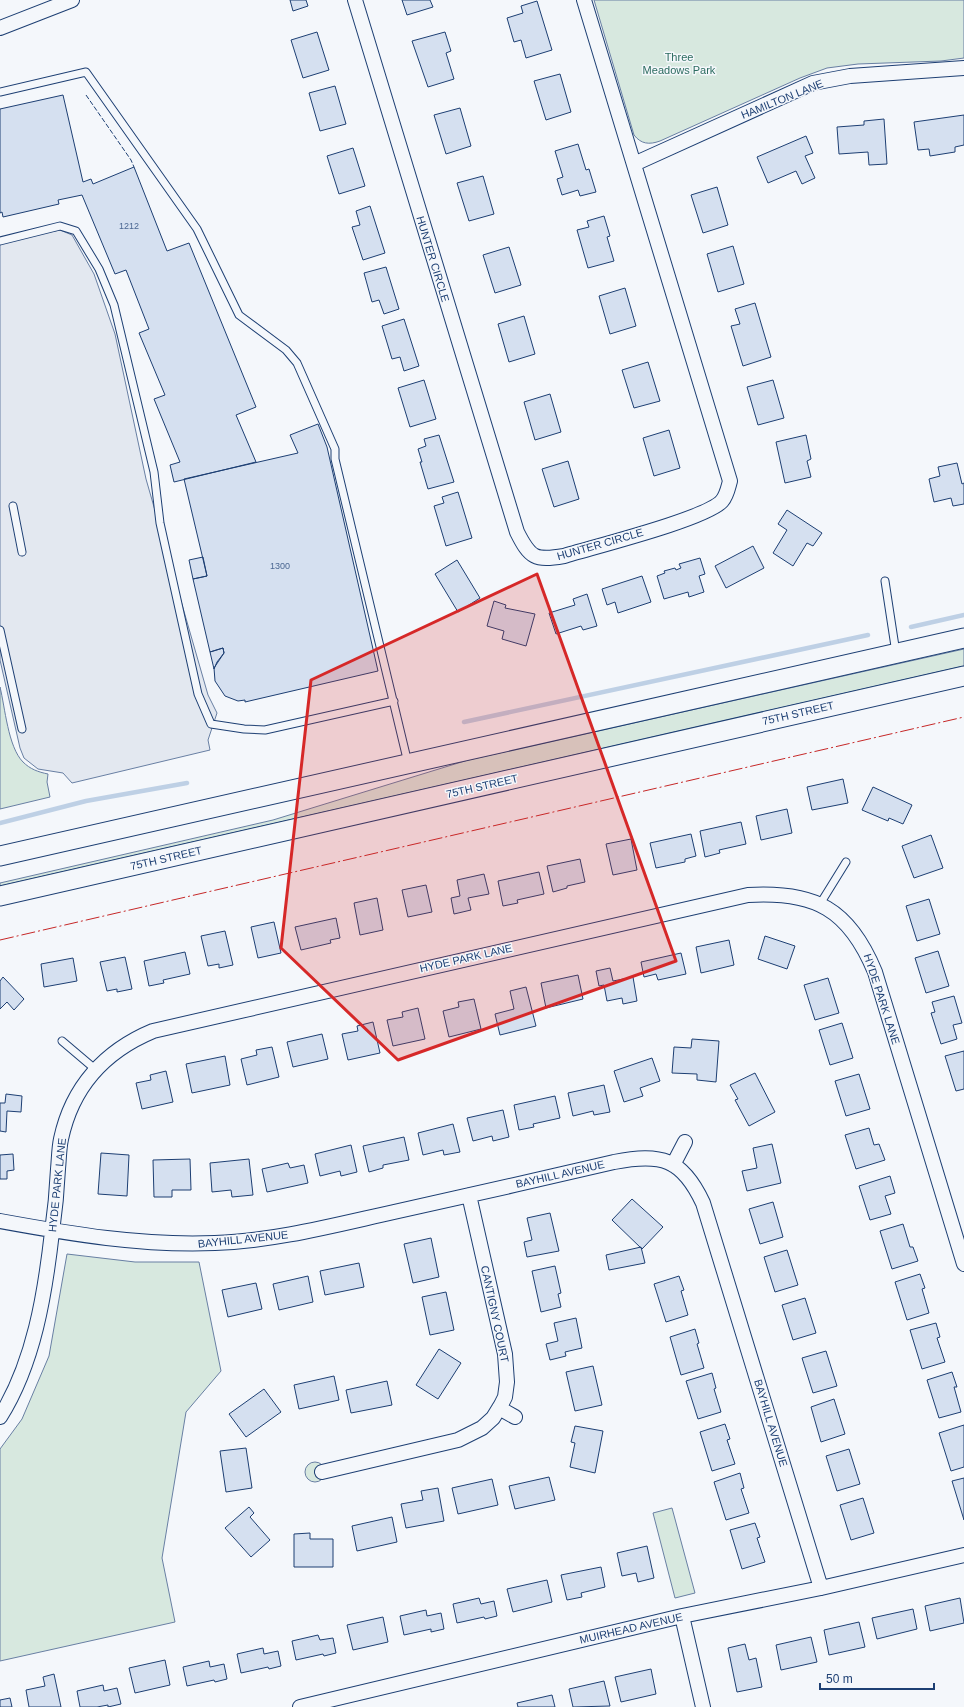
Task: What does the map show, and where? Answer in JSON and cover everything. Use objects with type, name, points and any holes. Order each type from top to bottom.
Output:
[{"type":"main road","points":[[0,856],[964,638]]},
{"type":"main road","name":"75TH STREET","points":[[0,896],[964,676]]},
{"type":"street","points":[[0,28],[72,0]]},
{"type":"street","name":"HUNTER CIRCLE","points":[[354,0],[517,532],[527,551],[539,558],[564,556],[678,521],[710,509],[722,501],[728,492],[730,481],[584,0]]},
{"type":"street","name":"HAMILTON LANE","points":[[634,164],[814,84],[850,76],[964,68]]},
{"type":"street","name":"HYDE PARK LANE","points":[[0,1417],[18,1383],[29,1352],[40,1310],[52,1231],[61,1139],[70,1109],[83,1085],[95,1069],[112,1054],[139,1037],[153,1031],[748,895],[773,893],[793,895],[820,904],[843,920],[866,950],[875,972],[964,1264]]},
{"type":"street","points":[[674,1165],[685,1142]]},
{"type":"street","name":"BAYHILL AVENUE","points":[[0,1221],[52,1231],[146,1242],[184,1244],[240,1241],[321,1228],[640,1157],[658,1159],[674,1165],[689,1177],[703,1203],[821,1588]]},
{"type":"street","name":"CANTIGNY COURT","points":[[322,1472],[458,1440],[482,1428],[493,1418],[499,1408],[507,1390],[505,1354],[469,1195]]},
{"type":"street","points":[[499,1408],[514,1417]]},
{"type":"street","name":"MUIRHEAD AVENUE","points":[[300,1707],[682,1616],[821,1588],[964,1555]]},
{"type":"street","points":[[682,1616],[703,1707]]},
{"type":"lane","points":[[0,92],[86,72],[197,229],[239,315],[286,350],[297,363],[335,449],[335,459],[408,763]]},
{"type":"lane","points":[[0,241],[60,226],[68,227],[76,231],[99,268],[114,306],[137,396],[154,472],[160,523],[165,549],[198,694],[210,724],[244,729],[265,730],[394,701]]},
{"type":"lane","points":[[13,506],[22,552]]},
{"type":"lane","points":[[885,581],[896,654]]},
{"type":"lane","points":[[0,630],[22,729]]},
{"type":"lane","points":[[820,904],[846,862]]},
{"type":"lane","points":[[62,1041],[95,1069]]},
{"type":"highlighted area","points":[[537,574],[676,961],[398,1060],[281,948],[311,680]]},
{"type":"green space","name":"Three Meadows Park","points":[[594,0],[964,0],[964,58],[941,61],[858,64],[827,68],[800,78],[660,141],[646,143],[639,140],[634,135]]},
{"type":"green space","points":[[964,649],[964,666],[0,886],[0,883],[273,820],[468,760]]},
{"type":"green space","points":[[0,687],[10,737],[14,747],[18,755],[28,767],[48,774],[47,782],[50,797],[0,809]]},
{"type":"green space","points":[[67,1254],[135,1262],[199,1262],[221,1371],[186,1412],[162,1558],[175,1622],[0,1661],[0,1449],[22,1419],[49,1356]]},
{"type":"green space","points":[[311,1462],[319,1462],[325,1468],[325,1476],[319,1482],[311,1482],[305,1476],[305,1468]]},
{"type":"green space","points":[[672,1508],[695,1593],[675,1598],[653,1513]]},
{"type":"shaded area","points":[[60,230],[72,235],[94,274],[115,334],[146,479],[208,695],[217,713],[208,740],[210,750],[72,783],[63,773],[38,769],[24,758],[20,748],[0,660],[0,241]]},
{"type":"building","points":[[290,0],[306,0],[308,6],[293,11]]},
{"type":"building","points":[[402,0],[430,0],[433,7],[407,15]]},
{"type":"building","points":[[537,1],[552,50],[526,58],[521,40],[514,42],[507,18],[523,13],[521,6]]},
{"type":"building","points":[[317,32],[329,70],[303,78],[291,40]]},
{"type":"building","points":[[445,32],[451,51],[446,53],[454,79],[428,87],[412,41]]},
{"type":"building","points":[[560,74],[571,112],[546,120],[534,81]]},
{"type":"building","points":[[335,86],[346,124],[320,131],[309,93]]},
{"type":"building","points":[[63,95],[83,182],[91,179],[93,184],[134,167],[167,251],[189,243],[256,407],[236,415],[256,462],[174,482],[170,465],[180,462],[154,399],[165,395],[139,333],[149,329],[126,270],[115,274],[82,195],[58,200],[59,204],[3,217],[2,212],[0,213],[0,109]]},
{"type":"building","points":[[460,108],[471,146],[446,154],[434,115]]},
{"type":"building","points":[[964,115],[964,145],[955,147],[955,152],[930,156],[929,149],[918,150],[914,122]]},
{"type":"building","points":[[884,119],[887,164],[869,165],[868,152],[839,154],[837,127],[864,125],[864,121]]},
{"type":"building","points":[[806,136],[813,153],[805,156],[815,178],[802,184],[796,171],[768,183],[757,157]]},
{"type":"building","points":[[578,144],[586,170],[589,169],[596,192],[580,196],[578,190],[562,195],[557,179],[563,177],[555,151]]},
{"type":"building","points":[[353,148],[365,186],[339,194],[327,156]]},
{"type":"building","points":[[483,176],[494,214],[469,221],[457,183]]},
{"type":"building","points":[[717,187],[728,225],[703,233],[691,195]]},
{"type":"building","points":[[370,206],[385,253],[363,260],[352,227],[360,225],[356,211]]},
{"type":"building","points":[[604,216],[610,236],[607,237],[614,261],[588,268],[577,230],[589,227],[587,221]]},
{"type":"building","points":[[733,246],[744,284],[718,292],[707,254]]},
{"type":"building","points":[[509,247],[521,285],[495,293],[483,255]]},
{"type":"building","points":[[386,267],[399,309],[384,314],[379,300],[372,302],[364,273]]},
{"type":"building","points":[[625,288],[636,326],[610,334],[599,296]]},
{"type":"building","points":[[755,303],[771,357],[743,366],[731,326],[740,324],[735,309]]},
{"type":"building","points":[[524,316],[535,354],[509,362],[498,324]]},
{"type":"building","points":[[404,319],[419,366],[404,371],[400,357],[392,359],[382,326]]},
{"type":"building","points":[[648,362],[660,401],[634,408],[622,370]]},
{"type":"building","points":[[424,380],[436,419],[410,427],[398,388]]},
{"type":"building","points":[[773,380],[784,418],[758,425],[747,387]]},
{"type":"building","points":[[550,394],[561,432],[535,440],[524,402]]},
{"type":"building","points":[[318,424],[327,447],[378,671],[245,702],[245,700],[238,701],[225,696],[215,681],[214,668],[224,653],[223,648],[210,652],[193,579],[207,576],[184,479],[298,453],[290,435]]},
{"type":"building","points":[[669,430],[680,468],[654,476],[643,438]]},
{"type":"building","points":[[439,435],[454,482],[428,489],[420,462],[422,462],[418,449],[426,446],[424,439]]},
{"type":"building","points":[[806,435],[811,459],[807,461],[811,477],[785,483],[776,442]]},
{"type":"building","points":[[568,461],[579,499],[554,507],[542,469]]},
{"type":"building","points":[[957,463],[962,484],[964,483],[964,504],[953,506],[951,498],[934,502],[929,479],[940,476],[938,467]]},
{"type":"building","points":[[458,492],[472,538],[446,546],[434,506],[444,503],[442,497]]},
{"type":"building","points":[[787,510],[822,533],[813,546],[807,543],[793,566],[773,553],[787,530],[778,524]]},
{"type":"building","points":[[753,546],[764,568],[726,588],[715,566]]},
{"type":"building","points":[[203,557],[207,576],[193,579],[189,560]]},
{"type":"building","points":[[700,558],[705,574],[699,576],[704,592],[689,597],[688,592],[664,599],[657,576],[665,573],[664,571],[681,568],[679,564]]},
{"type":"building","points":[[457,560],[480,598],[458,612],[435,574]]},
{"type":"building","points":[[642,576],[651,602],[618,613],[615,602],[607,605],[602,589]]},
{"type":"building","points":[[587,594],[597,626],[583,630],[581,626],[556,634],[549,613],[575,605],[573,599]]},
{"type":"building","points":[[494,601],[506,605],[505,608],[535,614],[526,646],[502,639],[504,631],[487,626]]},
{"type":"building","points":[[223,648],[224,653],[214,669],[210,652]]},
{"type":"building","points":[[843,779],[848,803],[812,810],[807,787]]},
{"type":"building","points":[[873,787],[912,805],[903,824],[889,818],[888,821],[862,810]]},
{"type":"building","points":[[787,809],[792,833],[761,840],[756,816]]},
{"type":"building","points":[[741,822],[746,844],[719,850],[720,853],[705,857],[700,831]]},
{"type":"building","points":[[691,834],[696,856],[685,859],[685,862],[656,868],[650,843]]},
{"type":"building","points":[[931,835],[943,868],[914,878],[902,846]]},
{"type":"building","points":[[631,839],[637,870],[613,875],[606,844]]},
{"type":"building","points":[[580,859],[585,882],[567,886],[567,888],[553,892],[547,866]]},
{"type":"building","points":[[539,872],[544,894],[517,900],[518,903],[503,906],[498,881]]},
{"type":"building","points":[[484,874],[489,894],[468,898],[471,910],[454,914],[451,898],[460,896],[457,880]]},
{"type":"building","points":[[426,885],[432,912],[408,917],[402,890]]},
{"type":"building","points":[[377,898],[383,930],[360,935],[354,903]]},
{"type":"building","points":[[929,899],[940,934],[917,941],[906,906]]},
{"type":"building","points":[[336,918],[340,938],[330,940],[331,943],[301,950],[295,927]]},
{"type":"building","points":[[274,922],[281,953],[258,958],[251,927]]},
{"type":"building","points":[[225,931],[233,965],[219,968],[219,964],[208,966],[201,936]]},
{"type":"building","points":[[765,936],[795,946],[787,969],[758,959]]},
{"type":"building","points":[[729,940],[734,965],[701,973],[696,947]]},
{"type":"building","points":[[938,951],[949,986],[926,993],[915,958]]},
{"type":"building","points":[[185,952],[190,974],[163,980],[164,983],[149,986],[144,961]]},
{"type":"building","points":[[681,953],[686,974],[658,980],[656,974],[644,977],[641,962]]},
{"type":"building","points":[[125,957],[132,989],[117,992],[117,989],[107,991],[100,962]]},
{"type":"building","points":[[73,958],[77,981],[44,987],[41,964]]},
{"type":"building","points":[[610,968],[613,981],[633,977],[637,1001],[623,1004],[622,998],[607,1001],[604,985],[599,986],[596,971]]},
{"type":"building","points":[[578,975],[583,999],[546,1008],[541,983]]},
{"type":"building","points":[[3,977],[24,999],[14,1010],[7,1002],[0,1009],[0,981]]},
{"type":"building","points":[[828,978],[839,1013],[815,1020],[804,985]]},
{"type":"building","points":[[526,987],[536,1026],[500,1035],[495,1014],[514,1009],[510,991]]},
{"type":"building","points":[[954,996],[962,1023],[953,1025],[957,1039],[941,1044],[931,1013],[935,1012],[932,1002]]},
{"type":"building","points":[[474,999],[481,1029],[449,1037],[443,1011],[459,1007],[458,1002]]},
{"type":"building","points":[[418,1008],[425,1039],[393,1046],[387,1020],[403,1017],[402,1012]]},
{"type":"building","points":[[373,1022],[380,1053],[348,1060],[342,1034],[358,1031],[357,1026]]},
{"type":"building","points":[[842,1023],[853,1058],[830,1065],[819,1030]]},
{"type":"building","points":[[322,1034],[328,1059],[293,1067],[287,1042]]},
{"type":"building","points":[[692,1039],[719,1041],[716,1082],[697,1080],[697,1074],[672,1073],[674,1047],[691,1048]]},
{"type":"building","points":[[272,1047],[279,1077],[247,1085],[241,1059],[257,1055],[256,1050]]},
{"type":"building","points":[[964,1051],[964,1089],[956,1091],[945,1056]]},
{"type":"building","points":[[225,1056],[230,1085],[192,1093],[186,1064]]},
{"type":"building","points":[[652,1058],[660,1081],[640,1088],[643,1096],[624,1102],[614,1071]]},
{"type":"building","points":[[166,1071],[173,1102],[142,1109],[136,1083],[151,1080],[150,1075]]},
{"type":"building","points":[[755,1073],[775,1112],[749,1126],[735,1100],[738,1099],[730,1085]]},
{"type":"building","points":[[859,1074],[870,1109],[846,1116],[835,1081]]},
{"type":"building","points":[[604,1085],[610,1112],[594,1115],[593,1111],[573,1116],[568,1093]]},
{"type":"building","points":[[6,1094],[22,1096],[21,1112],[7,1111],[6,1132],[0,1131],[0,1103],[5,1103]]},
{"type":"building","points":[[555,1096],[560,1118],[533,1124],[534,1127],[519,1130],[514,1105]]},
{"type":"building","points":[[503,1110],[509,1137],[493,1141],[492,1136],[473,1141],[467,1118]]},
{"type":"building","points":[[453,1124],[460,1152],[444,1155],[443,1150],[423,1155],[418,1133]]},
{"type":"building","points":[[869,1128],[874,1145],[879,1144],[885,1160],[856,1169],[845,1135]]},
{"type":"building","points":[[404,1137],[409,1160],[383,1165],[383,1168],[369,1172],[363,1146]]},
{"type":"building","points":[[772,1144],[781,1183],[747,1191],[742,1171],[757,1168],[753,1148]]},
{"type":"building","points":[[351,1145],[357,1172],[341,1176],[340,1171],[320,1176],[315,1154]]},
{"type":"building","points":[[101,1153],[129,1155],[127,1196],[98,1194]]},
{"type":"building","points":[[13,1154],[14,1170],[7,1171],[7,1179],[0,1179],[0,1155]]},
{"type":"building","points":[[190,1159],[191,1190],[172,1190],[172,1197],[154,1197],[153,1160]]},
{"type":"building","points":[[249,1159],[253,1195],[232,1197],[231,1190],[212,1192],[210,1163]]},
{"type":"building","points":[[288,1163],[290,1168],[304,1165],[308,1183],[267,1192],[262,1169]]},
{"type":"building","points":[[890,1176],[895,1193],[885,1196],[891,1214],[870,1220],[859,1186]]},
{"type":"building","points":[[632,1199],[663,1227],[642,1249],[612,1220]]},
{"type":"building","points":[[773,1202],[783,1237],[760,1244],[749,1209]]},
{"type":"building","points":[[550,1213],[559,1251],[527,1257],[524,1242],[532,1240],[527,1218]]},
{"type":"building","points":[[903,1224],[910,1247],[913,1247],[918,1261],[892,1269],[880,1231]]},
{"type":"building","points":[[431,1238],[439,1277],[413,1283],[404,1244]]},
{"type":"building","points":[[641,1247],[645,1263],[609,1270],[606,1255]]},
{"type":"building","points":[[787,1250],[798,1285],[775,1292],[764,1257]]},
{"type":"building","points":[[359,1263],[364,1287],[325,1295],[320,1271]]},
{"type":"building","points":[[555,1266],[561,1293],[558,1294],[561,1307],[541,1312],[532,1271]]},
{"type":"building","points":[[920,1274],[925,1288],[922,1289],[929,1313],[907,1320],[895,1282]]},
{"type":"building","points":[[308,1276],[313,1302],[279,1310],[273,1284]]},
{"type":"building","points":[[679,1276],[684,1290],[681,1291],[688,1315],[666,1322],[654,1284]]},
{"type":"building","points":[[256,1283],[262,1309],[228,1317],[222,1290]]},
{"type":"building","points":[[446,1292],[454,1330],[430,1335],[422,1297]]},
{"type":"building","points":[[805,1298],[816,1333],[793,1340],[782,1305]]},
{"type":"building","points":[[576,1318],[582,1348],[565,1352],[566,1356],[550,1360],[546,1344],[558,1341],[554,1323]]},
{"type":"building","points":[[936,1323],[940,1337],[937,1338],[945,1362],[922,1369],[910,1330]]},
{"type":"building","points":[[695,1329],[699,1343],[697,1344],[704,1368],[681,1375],[670,1337]]},
{"type":"building","points":[[439,1349],[461,1363],[438,1399],[416,1385]]},
{"type":"building","points":[[826,1351],[837,1386],[813,1393],[802,1358]]},
{"type":"building","points":[[593,1366],[602,1405],[575,1411],[566,1372]]},
{"type":"building","points":[[952,1372],[957,1387],[954,1387],[961,1412],[939,1418],[927,1380]]},
{"type":"building","points":[[712,1373],[716,1388],[714,1389],[721,1412],[698,1419],[686,1381]]},
{"type":"building","points":[[334,1376],[339,1400],[299,1409],[294,1385]]},
{"type":"building","points":[[387,1381],[392,1405],[351,1413],[346,1390]]},
{"type":"building","points":[[264,1389],[281,1412],[246,1437],[229,1414]]},
{"type":"building","points":[[834,1399],[845,1434],[821,1442],[811,1407]]},
{"type":"building","points":[[725,1424],[730,1439],[727,1440],[735,1464],[712,1471],[700,1432]]},
{"type":"building","points":[[964,1425],[964,1467],[951,1471],[939,1433]]},
{"type":"building","points":[[575,1426],[603,1431],[595,1473],[570,1467],[575,1443],[571,1442]]},
{"type":"building","points":[[246,1448],[252,1488],[226,1492],[220,1451]]},
{"type":"building","points":[[849,1449],[860,1484],[837,1491],[826,1456]]},
{"type":"building","points":[[740,1473],[744,1488],[741,1489],[749,1513],[726,1520],[714,1482]]},
{"type":"building","points":[[549,1477],[555,1500],[515,1509],[509,1486]]},
{"type":"building","points":[[964,1478],[964,1520],[952,1481]]},
{"type":"building","points":[[492,1479],[498,1505],[458,1514],[452,1488]]},
{"type":"building","points":[[438,1488],[444,1521],[406,1528],[401,1504],[423,1500],[421,1491]]},
{"type":"building","points":[[863,1498],[874,1533],[851,1540],[840,1505]]},
{"type":"building","points":[[249,1507],[254,1513],[250,1517],[270,1540],[251,1557],[225,1528]]},
{"type":"building","points":[[392,1517],[397,1542],[357,1551],[352,1526]]},
{"type":"building","points":[[755,1523],[760,1537],[757,1538],[765,1562],[742,1569],[730,1530]]},
{"type":"building","points":[[310,1533],[310,1539],[333,1539],[333,1567],[294,1567],[294,1534]]},
{"type":"building","points":[[647,1546],[654,1578],[638,1582],[636,1573],[622,1576],[617,1553]]},
{"type":"building","points":[[601,1567],[605,1587],[581,1593],[582,1597],[567,1600],[561,1575]]},
{"type":"building","points":[[547,1580],[552,1602],[513,1612],[507,1589]]},
{"type":"building","points":[[479,1598],[481,1604],[494,1601],[497,1616],[485,1619],[484,1617],[457,1623],[453,1604]]},
{"type":"building","points":[[960,1598],[964,1623],[930,1631],[925,1606]]},
{"type":"building","points":[[913,1609],[917,1629],[877,1639],[872,1618]]},
{"type":"building","points":[[426,1610],[427,1616],[441,1613],[444,1629],[431,1632],[431,1629],[404,1635],[400,1616]]},
{"type":"building","points":[[383,1617],[388,1642],[353,1650],[347,1625]]},
{"type":"building","points":[[859,1622],[865,1647],[829,1655],[824,1630]]},
{"type":"building","points":[[318,1635],[320,1640],[333,1638],[336,1653],[324,1656],[323,1654],[296,1660],[292,1641]]},
{"type":"building","points":[[811,1637],[817,1662],[781,1670],[776,1645]]},
{"type":"building","points":[[745,1644],[749,1660],[756,1658],[762,1687],[737,1692],[728,1648]]},
{"type":"building","points":[[263,1648],[264,1654],[278,1651],[281,1666],[269,1669],[268,1667],[241,1673],[237,1654]]},
{"type":"building","points":[[165,1660],[170,1685],[135,1693],[129,1668]]},
{"type":"building","points":[[209,1661],[210,1667],[224,1664],[227,1679],[215,1682],[214,1680],[187,1686],[183,1667]]},
{"type":"building","points":[[651,1669],[656,1694],[621,1702],[615,1677]]},
{"type":"building","points":[[54,1674],[61,1707],[29,1707],[26,1690],[45,1686],[43,1677]]},
{"type":"building","points":[[604,1681],[610,1706],[573,1707],[569,1689]]},
{"type":"building","points":[[103,1685],[104,1691],[117,1688],[121,1704],[108,1707],[108,1705],[97,1707],[80,1707],[77,1691]]},
{"type":"building","points":[[552,1695],[555,1707],[518,1707],[517,1703]]},
{"type":"building","points":[[10,1698],[12,1707],[0,1707],[0,1700]]},
{"type":"waterway","points":[[911,627],[964,615]]},
{"type":"waterway","points":[[464,722],[868,635]]},
{"type":"waterway","points":[[0,823],[86,801],[187,783]]},
{"type":"fence","points":[[86,95],[131,160],[134,167]]},
{"type":"power","points":[[0,940],[964,717]]}]
